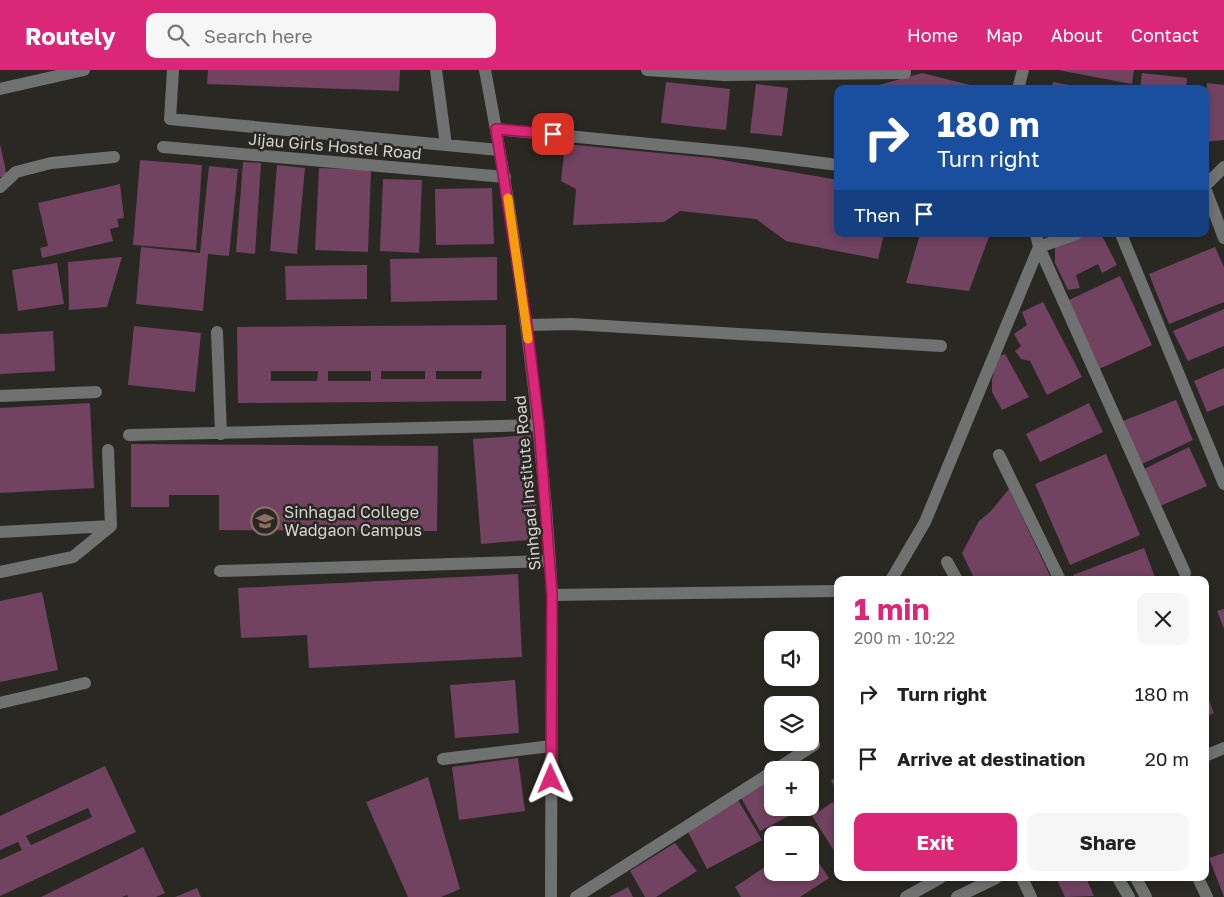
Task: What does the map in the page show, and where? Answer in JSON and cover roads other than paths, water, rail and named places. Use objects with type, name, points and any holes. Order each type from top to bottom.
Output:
[{"type":"street","points":[[0,88],[84,70]]},
{"type":"street","points":[[173,70],[170,119],[499,150]]},
{"type":"street","points":[[436,70],[446,145]]},
{"type":"street","name":"Sinhgad Institute Road","points":[[485,70],[505,177],[527,326],[539,425],[550,561],[552,595],[550,897]]},
{"type":"street","points":[[647,70],[724,76],[905,73],[905,70]]},
{"type":"street","points":[[1019,85],[1023,70]]},
{"type":"street","points":[[496,129],[743,153],[834,164]]},
{"type":"street","name":"Jijau Girls Hostel Road","points":[[163,147],[505,177]]},
{"type":"street","points":[[0,187],[16,172],[51,163],[114,157]]},
{"type":"street","points":[[1209,183],[1224,167]]},
{"type":"street","points":[[1209,198],[1224,238]]},
{"type":"street","points":[[1037,237],[1039,247],[1185,573]]},
{"type":"street","points":[[893,576],[925,522],[1039,247],[1067,237]]},
{"type":"street","points":[[1121,237],[1224,484]]},
{"type":"street","points":[[527,326],[572,324],[941,346]]},
{"type":"street","points":[[217,332],[221,434]]},
{"type":"street","points":[[0,396],[96,392]]},
{"type":"street","points":[[129,435],[539,425]]},
{"type":"street","points":[[108,450],[111,526]]},
{"type":"street","points":[[999,455],[1058,576]]},
{"type":"street","points":[[0,532],[111,526]]},
{"type":"street","points":[[0,572],[73,557],[111,526]]},
{"type":"street","points":[[220,571],[550,561]]},
{"type":"street","points":[[947,562],[955,576]]},
{"type":"street","points":[[552,595],[834,591]]},
{"type":"street","points":[[0,703],[85,683]]},
{"type":"street","points":[[443,759],[551,746]]},
{"type":"street","points":[[1209,754],[1224,748]]},
{"type":"street","points":[[789,761],[805,751]]},
{"type":"street","points":[[576,897],[764,777]]},
{"type":"street","points":[[906,897],[921,893],[936,881]]},
{"type":"street","points":[[1023,881],[1031,897]]},
{"type":"street","points":[[1120,881],[1129,897]]},
{"type":"street","points":[[1138,881],[1146,897]]},
{"type":"street","points":[[1199,881],[1207,897]]},
{"type":"street","points":[[957,897],[972,883]]},
{"type":"place","name":"Sinhagad College Wadgaon Campus","points":[[265,521]]}]
